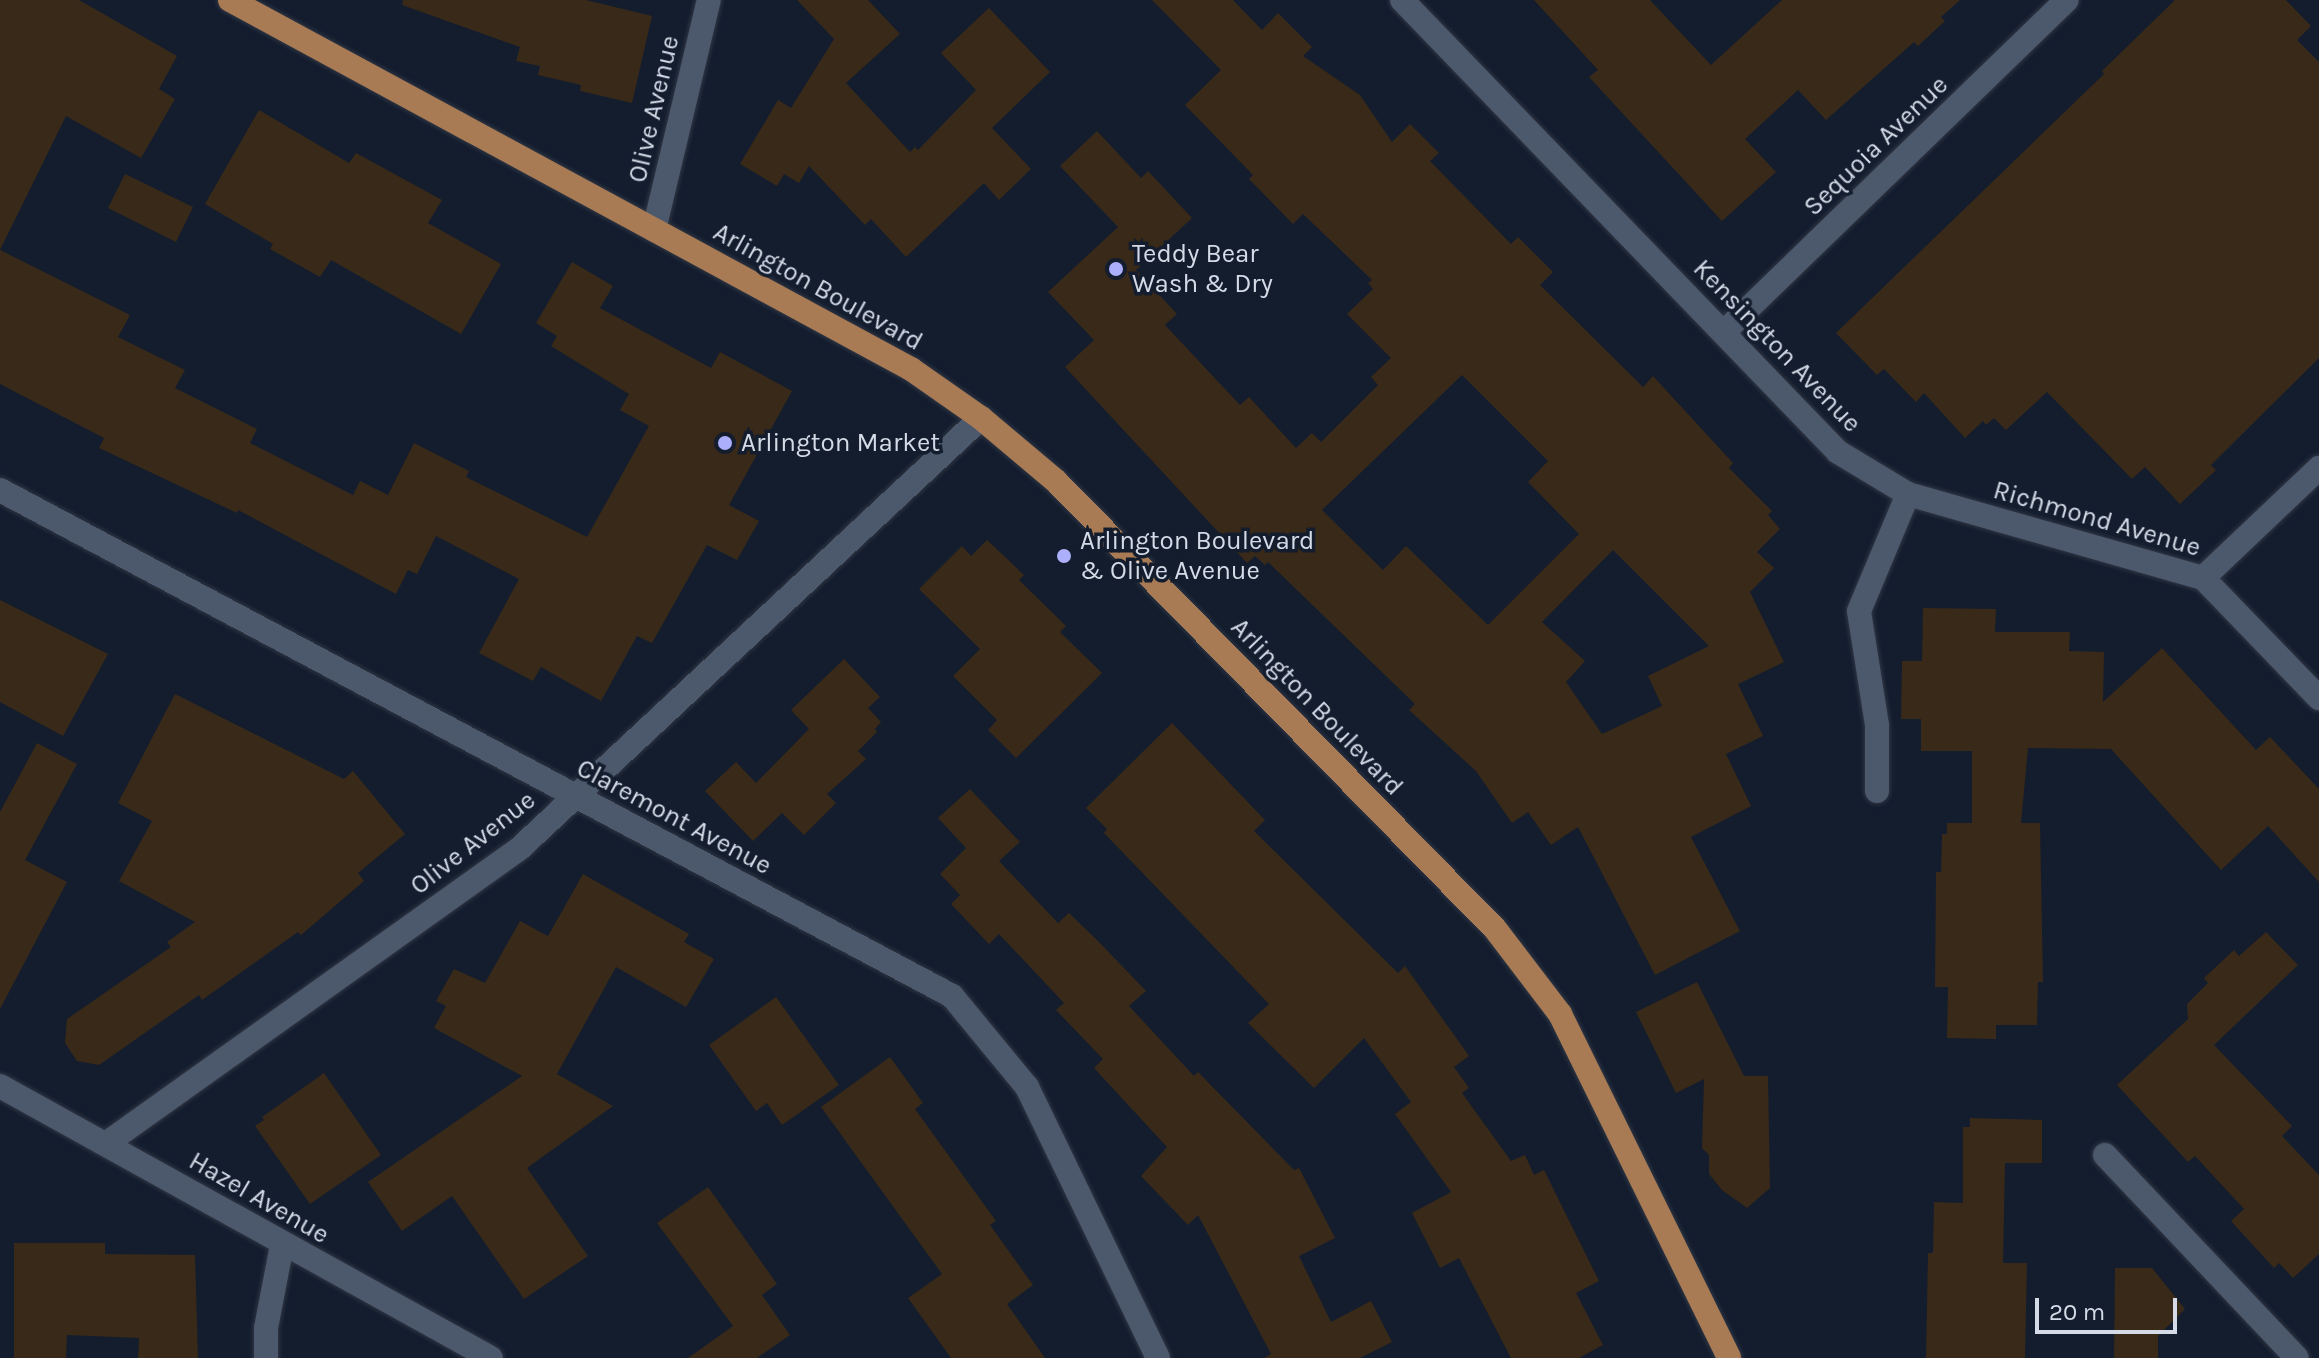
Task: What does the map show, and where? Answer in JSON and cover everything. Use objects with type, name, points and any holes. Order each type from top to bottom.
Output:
[{"type":"main road","name":"Arlington Boulevard","points":[[230,0],[911,369],[981,418],[1057,482],[1496,930],[1560,1014],[1729,1358]]},
{"type":"street","name":"Olive Avenue","points":[[654,230],[709,0]]},
{"type":"street","name":"Kensington Avenue","points":[[1402,0],[1838,452],[1908,494]]},
{"type":"street","name":"Sequoia Avenue","points":[[1724,332],[2067,0]]},
{"type":"street","name":"Olive Avenue","points":[[107,1143],[519,849],[981,418]]},
{"type":"street","points":[[2203,578],[2319,468]]},
{"type":"street","name":"Claremont Avenue","points":[[0,490],[952,996],[1027,1087],[1158,1358]]},
{"type":"street","name":"Richmond Avenue","points":[[1908,494],[2203,578],[2319,698]]},
{"type":"street","points":[[1877,791],[1877,725],[1859,611],[1908,494]]},
{"type":"street","name":"Hazel Avenue","points":[[0,1086],[107,1143],[282,1245],[491,1358]]},
{"type":"street","points":[[2105,1155],[2297,1358]]},
{"type":"street","points":[[266,1358],[266,1328],[282,1245]]},
{"type":"building","points":[[0,0],[79,0],[177,56],[159,89],[175,99],[141,158],[66,116],[0,250]]},
{"type":"building","points":[[403,0],[586,0],[652,16],[632,103],[580,91],[581,85],[538,75],[540,66],[516,61],[520,47],[402,5]]},
{"type":"building","points":[[797,0],[868,0],[900,34],[846,83],[910,152],[915,147],[918,150],[976,90],[941,53],[989,8],[1050,72],[992,128],[1031,169],[999,200],[984,183],[906,257],[871,219],[865,225],[809,166],[799,183],[784,174],[777,186],[740,164],[778,100],[791,108],[834,39]]},
{"type":"building","points":[[1152,0],[1233,0],[1262,30],[1278,13],[1312,47],[1303,56],[1360,95],[1392,142],[1410,124],[1439,153],[1430,161],[1511,244],[1518,237],[1553,272],[1540,285],[1643,387],[1653,376],[1733,463],[1729,468],[1772,511],[1768,515],[1780,529],[1757,552],[1774,568],[1750,592],[1784,662],[1738,684],[1763,736],[1726,754],[1751,806],[1691,837],[1740,931],[1655,975],[1578,827],[1551,845],[1528,812],[1512,823],[1476,771],[1409,710],[1415,704],[1268,562],[1265,565],[1255,556],[1247,563],[1065,367],[1094,340],[1048,292],[1118,227],[1060,166],[1097,131],[1141,178],[1148,171],[1192,218],[1136,270],[1177,314],[1165,325],[1240,405],[1249,397],[1296,448],[1312,433],[1321,442],[1378,385],[1371,377],[1391,358],[1347,314],[1373,289],[1368,283],[1372,280],[1303,214],[1293,224],[1249,179],[1253,175],[1185,105],[1221,70]],"holes":[[[1462,375],[1548,461],[1528,482],[1579,534],[1488,625],[1406,546],[1383,570],[1322,510]],[[1613,550],[1709,646],[1648,676],[1662,706],[1602,734],[1566,682],[1585,661],[1542,622]]]},
{"type":"building","points":[[1534,0],[1650,0],[1711,65],[1782,0],[1960,0],[1941,17],[1945,21],[1918,46],[1914,42],[1826,120],[1798,90],[1745,139],[1776,172],[1722,221],[1589,77],[1598,70]]},
{"type":"building","points":[[2175,0],[2286,0],[2311,26],[2297,40],[2319,62],[2319,358],[2211,465],[2216,470],[2180,504],[2145,467],[2132,479],[2047,392],[2006,430],[1994,418],[1986,425],[1983,421],[1965,438],[1924,393],[1916,402],[1884,369],[1877,375],[1836,333],[2104,74],[2102,71]]},
{"type":"building","points":[[259,110],[349,163],[356,153],[442,200],[428,223],[501,264],[461,334],[331,260],[320,277],[270,249],[273,244],[205,204]]},
{"type":"building","points":[[125,174],[193,207],[176,242],[108,208]]},
{"type":"building","points":[[0,250],[130,315],[118,337],[185,370],[175,388],[257,429],[250,443],[353,495],[360,481],[388,495],[414,443],[469,471],[466,477],[587,537],[649,426],[620,410],[629,394],[551,346],[557,336],[536,323],[572,262],[613,286],[600,308],[711,368],[720,352],[792,391],[729,505],[759,521],[737,560],[707,545],[652,643],[637,636],[601,701],[541,667],[533,681],[479,653],[519,579],[436,536],[417,574],[408,570],[396,594],[238,510],[237,513],[99,448],[104,438],[0,384]]},
{"type":"building","points":[[987,540],[1024,575],[1019,580],[1066,626],[1060,632],[1102,673],[1016,758],[988,730],[997,720],[953,676],[980,649],[919,589],[962,546],[971,556]]},
{"type":"building","points":[[0,600],[108,654],[63,736],[0,702]]},
{"type":"building","points":[[1923,608],[1996,609],[1995,632],[2070,632],[2069,651],[2104,652],[2103,702],[2162,648],[2256,750],[2270,737],[2319,789],[2319,882],[2268,826],[2221,870],[2111,749],[2028,748],[2021,823],[2040,823],[2043,982],[2038,982],[2037,1025],[1996,1025],[1996,1039],[1947,1038],[1948,987],[1935,987],[1936,872],[1941,872],[1942,834],[1947,834],[1947,823],[1972,823],[1972,751],[1921,751],[1921,719],[1901,719],[1902,661],[1922,661]]},
{"type":"building","points":[[844,659],[880,697],[868,708],[881,722],[875,729],[877,732],[858,751],[866,759],[827,794],[836,803],[804,835],[782,813],[753,841],[705,791],[736,762],[756,783],[809,729],[791,710]]},
{"type":"building","points":[[175,694],[344,779],[353,771],[405,834],[358,873],[364,881],[301,935],[298,932],[202,1000],[199,995],[99,1065],[77,1061],[65,1043],[67,1019],[171,947],[167,942],[195,922],[119,881],[152,821],[118,803]]},
{"type":"building","points":[[1172,723],[1265,820],[1254,831],[1398,973],[1405,966],[1469,1056],[1454,1067],[1469,1088],[1462,1093],[1511,1161],[1525,1155],[1534,1175],[1544,1170],[1599,1281],[1576,1293],[1603,1345],[1579,1358],[1511,1358],[1459,1258],[1440,1268],[1412,1213],[1451,1192],[1395,1114],[1411,1102],[1364,1038],[1314,1088],[1248,1023],[1269,1004],[1104,833],[1107,829],[1086,808]]},
{"type":"building","points":[[37,743],[77,764],[25,860],[67,882],[0,1009],[0,812]]},
{"type":"building","points":[[970,789],[1020,842],[999,861],[1058,923],[1069,913],[1099,942],[1146,991],[1129,1006],[1194,1076],[1198,1072],[1294,1170],[1299,1168],[1335,1238],[1299,1256],[1331,1322],[1371,1301],[1392,1342],[1360,1358],[1264,1358],[1271,1354],[1198,1215],[1188,1225],[1141,1176],[1167,1147],[1094,1068],[1103,1059],[1056,1010],[1064,1003],[999,934],[989,944],[951,904],[960,895],[940,874],[966,848],[938,818]]},
{"type":"building","points":[[583,874],[689,934],[684,942],[714,959],[686,1007],[616,967],[557,1074],[613,1106],[527,1168],[588,1256],[524,1299],[452,1196],[402,1231],[368,1182],[522,1076],[434,1028],[446,1006],[436,1001],[454,969],[485,983],[520,921],[548,936]]},
{"type":"building","points":[[2266,932],[2298,965],[2214,1045],[2292,1126],[2282,1136],[2319,1175],[2319,1254],[2293,1278],[2279,1263],[2274,1268],[2231,1221],[2244,1209],[2195,1156],[2188,1162],[2117,1085],[2188,1019],[2187,1004],[2208,983],[2204,978],[2234,950],[2239,956]]},
{"type":"building","points":[[1697,982],[1744,1076],[1768,1076],[1770,1188],[1747,1208],[1722,1190],[1709,1174],[1709,1155],[1702,1148],[1704,1079],[1676,1093],[1636,1012]]},
{"type":"building","points":[[776,997],[839,1085],[782,1125],[767,1103],[756,1111],[709,1045]]},
{"type":"building","points":[[890,1057],[923,1103],[915,1109],[996,1221],[990,1225],[1033,1285],[1007,1304],[1045,1358],[951,1358],[908,1298],[942,1274],[821,1107]]},
{"type":"building","points":[[324,1073],[381,1155],[310,1204],[255,1126],[264,1120],[262,1117]]},
{"type":"building","points":[[1970,1118],[2042,1120],[2042,1163],[2005,1163],[2003,1263],[2027,1263],[2025,1358],[1926,1358],[1928,1253],[1933,1253],[1934,1202],[1963,1203],[1963,1127],[1970,1127]]},
{"type":"building","points":[[708,1187],[777,1284],[762,1295],[790,1335],[757,1358],[688,1358],[733,1326],[657,1223]]},
{"type":"building","points":[[14,1243],[105,1243],[105,1254],[195,1255],[198,1358],[138,1358],[139,1338],[67,1335],[66,1358],[14,1358]]},
{"type":"building","points":[[2115,1268],[2152,1268],[2185,1309],[2158,1336],[2158,1358],[2114,1358]]},
{"type":"place","name":"Teddy Bear Wash & Dry","points":[[1116,269]]},
{"type":"place","name":"Arlington Market","points":[[725,443]]},
{"type":"place","name":"Arlington Boulevard & Olive Avenue","points":[[1064,556]]}]
